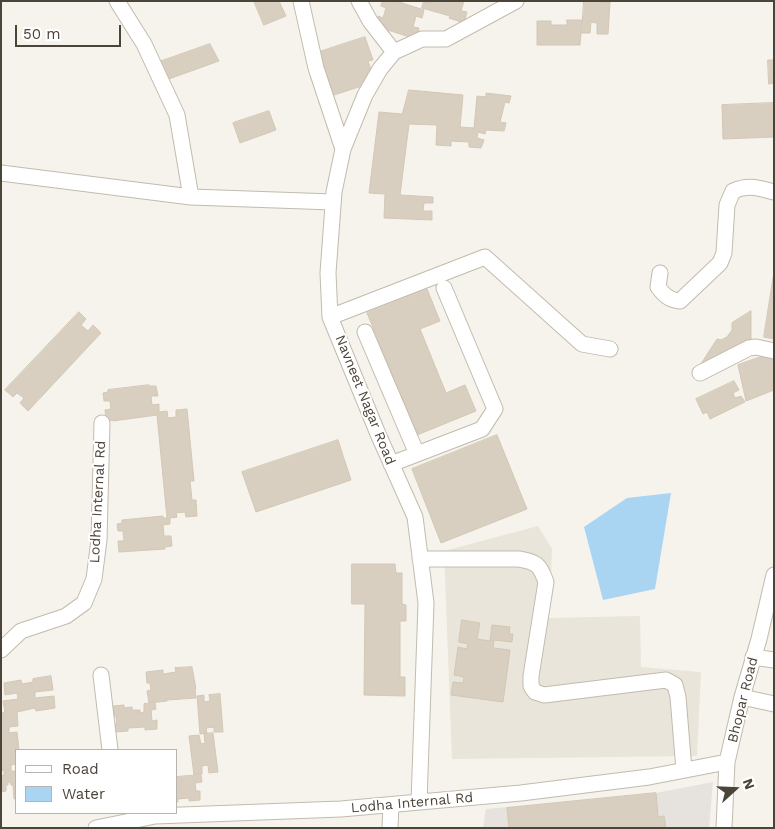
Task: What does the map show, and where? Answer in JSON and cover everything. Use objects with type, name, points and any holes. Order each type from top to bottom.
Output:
[{"type":"street","points":[[117,1],[144,44],[177,115],[191,197]]},
{"type":"street","name":"Navneet Nagar Road","points":[[300,1],[316,68],[343,149],[333,202],[328,273],[330,317],[415,517],[426,604],[419,802]]},
{"type":"street","points":[[359,1],[370,21],[394,52]]},
{"type":"street","points":[[343,149],[365,95],[380,69],[394,52],[422,39],[446,39],[516,1]]},
{"type":"street","points":[[1,172],[191,197],[333,202]]},
{"type":"street","points":[[660,273],[658,287],[665,296],[680,301],[720,263],[724,253],[727,205],[733,191],[750,186],[774,192]]},
{"type":"street","points":[[330,317],[485,258],[582,344],[610,349]]},
{"type":"street","points":[[391,464],[482,428],[495,409],[444,288]]},
{"type":"street","points":[[366,332],[417,454]]},
{"type":"street","points":[[700,373],[749,348],[756,347],[774,351]]},
{"type":"street","name":"Lodha Internal Rd","points":[[1,650],[21,631],[66,616],[84,603],[94,579],[99,540],[102,422]]},
{"type":"street","points":[[420,559],[519,559],[532,561],[541,568],[546,582],[530,676],[535,692],[544,694],[666,680],[675,685],[678,697],[684,770]]},
{"type":"street","name":"Bhopar Road","points":[[724,828],[727,762],[774,575]]},
{"type":"street","points":[[753,657],[774,660]]},
{"type":"street","points":[[101,675],[110,749]]},
{"type":"street","points":[[742,697],[774,704]]},
{"type":"street","name":"Lodha Internal Rd","points":[[96,828],[118,818],[341,809],[530,792],[649,777],[727,762]]},
{"type":"street","points":[[390,828],[391,805]]},
{"type":"shaded area","points":[[538,526],[552,549],[549,618],[640,616],[641,667],[701,672],[697,756],[452,759],[444,551]]},
{"type":"shaded area","points":[[713,782],[709,828],[483,828],[486,809],[656,793]]},
{"type":"water","points":[[671,493],[655,589],[603,600],[584,527],[627,498]]},
{"type":"building","points":[[254,1],[279,1],[286,16],[264,25]]},
{"type":"building","points":[[383,1],[396,1],[424,10],[422,18],[416,16],[413,27],[419,28],[416,39],[375,26],[378,16],[383,18],[386,8],[381,6]]},
{"type":"building","points":[[424,1],[431,3],[431,1],[464,1],[461,11],[467,12],[464,23],[449,18],[450,16],[422,8]]},
{"type":"building","points":[[584,1],[610,2],[608,34],[597,34],[597,23],[591,22],[590,33],[582,33]]},
{"type":"building","points":[[567,20],[582,20],[580,45],[537,45],[537,21],[551,21],[551,25],[567,25]]},
{"type":"building","points":[[365,37],[373,60],[368,61],[371,70],[367,72],[371,83],[331,96],[316,53]]},
{"type":"building","points":[[210,44],[219,61],[166,80],[159,62]]},
{"type":"building","points":[[768,60],[774,60],[774,83],[769,84]]},
{"type":"building","points":[[409,90],[463,95],[460,127],[474,128],[477,96],[486,97],[486,93],[511,96],[509,103],[505,102],[500,122],[506,123],[504,131],[486,130],[485,134],[478,132],[477,138],[484,140],[481,148],[469,147],[469,142],[451,141],[451,146],[436,145],[437,125],[409,124],[400,195],[433,197],[433,203],[424,203],[423,211],[432,211],[432,220],[384,218],[385,194],[369,193],[379,112],[402,114]]},
{"type":"building","points":[[774,103],[774,137],[723,139],[722,105]]},
{"type":"building","points":[[269,111],[276,130],[240,143],[233,123]]},
{"type":"building","points":[[774,272],[774,339],[764,337]]},
{"type":"building","points":[[427,289],[440,321],[420,329],[446,393],[465,385],[476,411],[417,435],[367,313]]},
{"type":"building","points":[[751,311],[751,339],[699,367],[717,339],[721,340],[727,337],[732,330],[732,323]]},
{"type":"building","points":[[79,312],[86,319],[81,325],[88,331],[93,325],[101,333],[28,411],[20,403],[24,398],[17,393],[13,397],[5,390]]},
{"type":"building","points":[[763,356],[774,358],[774,390],[746,401],[738,365]]},
{"type":"building","points":[[734,381],[739,390],[733,393],[735,398],[741,396],[745,402],[710,419],[707,412],[703,414],[696,399]]},
{"type":"building","points":[[149,385],[156,386],[158,396],[151,396],[152,405],[159,404],[159,412],[167,411],[168,418],[176,417],[176,410],[187,409],[194,481],[190,481],[192,500],[196,500],[197,516],[186,517],[185,512],[176,513],[177,517],[170,518],[170,524],[163,525],[164,536],[171,536],[172,546],[165,547],[165,549],[119,552],[118,541],[124,541],[123,531],[118,531],[117,524],[122,523],[122,520],[163,516],[163,518],[167,518],[157,415],[106,421],[105,410],[111,409],[110,401],[104,401],[103,393],[108,392],[108,390]]},
{"type":"building","points":[[497,435],[527,509],[441,543],[412,469]]},
{"type":"building","points":[[338,440],[351,480],[256,512],[242,472]]},
{"type":"building","points":[[352,564],[395,564],[396,573],[402,573],[402,604],[406,605],[406,621],[400,621],[400,677],[405,677],[405,696],[364,695],[365,604],[352,604]]},
{"type":"building","points":[[462,620],[480,623],[477,639],[490,641],[492,625],[510,627],[509,634],[513,634],[512,642],[494,640],[493,648],[510,650],[503,702],[451,695],[453,682],[463,683],[464,677],[454,675],[458,647],[467,649],[468,644],[459,642]]},
{"type":"building","points":[[192,667],[196,698],[149,703],[147,691],[151,690],[150,683],[147,683],[146,672],[163,670],[163,674],[176,672],[175,668]]},
{"type":"building","points":[[51,676],[53,690],[35,692],[35,698],[54,696],[55,708],[36,711],[35,708],[17,712],[18,726],[9,727],[9,733],[17,732],[19,749],[15,749],[15,764],[11,765],[11,771],[15,771],[14,799],[13,785],[10,782],[6,785],[6,791],[1,792],[1,776],[4,775],[4,770],[1,771],[1,713],[5,712],[3,701],[18,699],[17,693],[5,695],[4,683],[21,680],[22,684],[33,682],[33,679]]},
{"type":"building","points":[[220,694],[223,732],[214,732],[214,727],[206,728],[207,733],[200,734],[197,696],[204,695],[204,702],[210,701],[209,695]]},
{"type":"building","points":[[155,703],[156,709],[151,710],[152,721],[157,720],[157,729],[145,730],[145,727],[128,728],[128,731],[115,732],[114,724],[117,724],[113,706],[124,705],[124,708],[132,707],[132,710],[140,710],[140,713],[144,712],[144,704]]},
{"type":"building","points":[[213,733],[218,772],[209,773],[208,765],[202,766],[202,774],[194,775],[189,736],[199,735],[201,744],[205,743],[204,734]]},
{"type":"building","points":[[201,775],[202,782],[195,783],[196,791],[200,791],[200,800],[178,799],[178,777]]},
{"type":"building","points":[[656,793],[658,817],[664,816],[666,828],[509,828],[507,808]]}]
